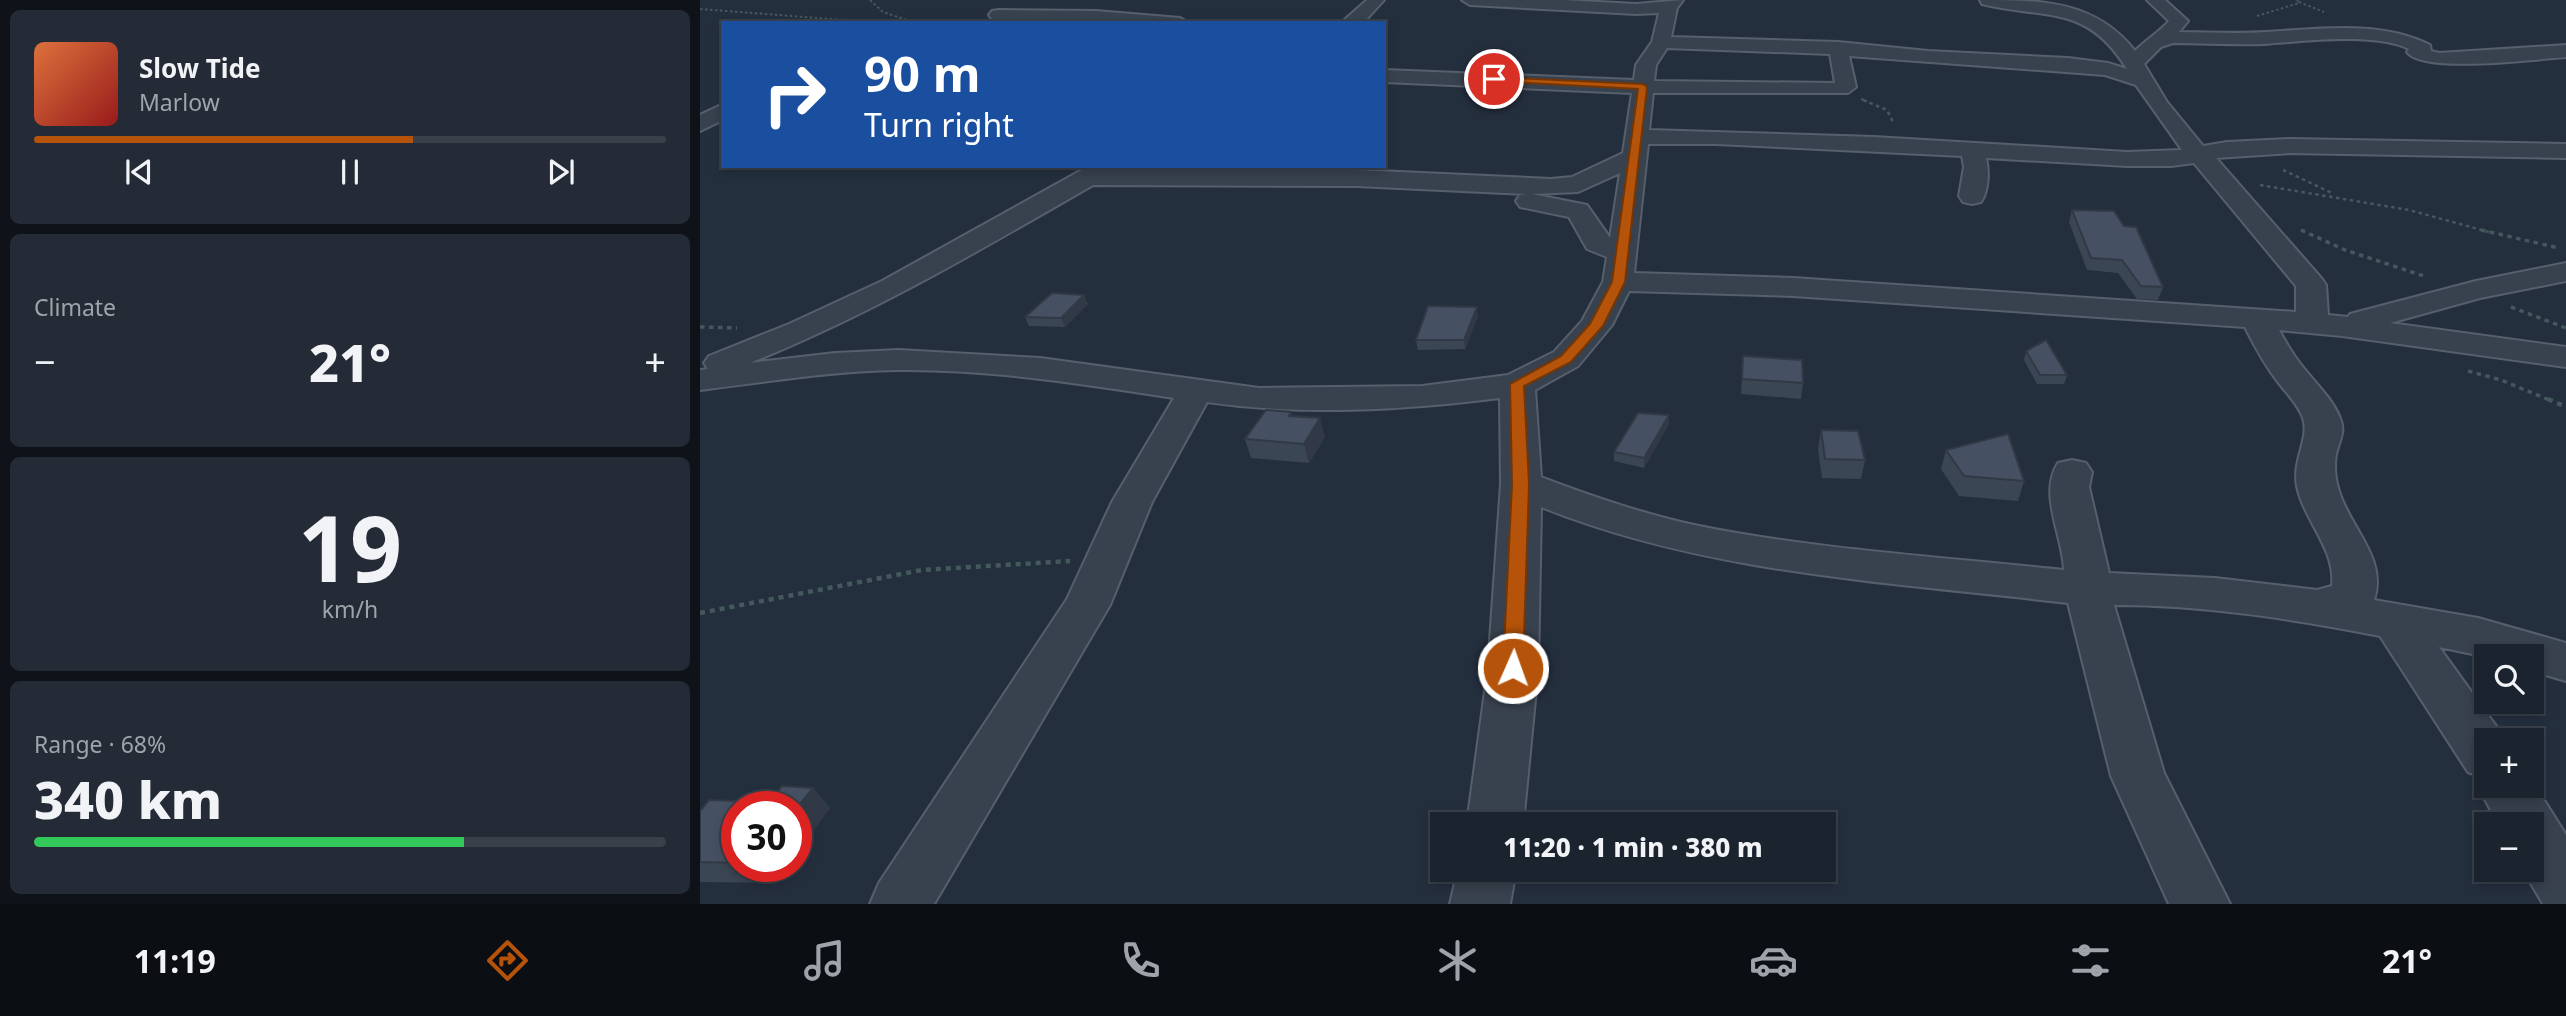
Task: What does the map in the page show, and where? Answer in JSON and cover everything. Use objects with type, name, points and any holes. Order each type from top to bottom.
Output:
[{"type":"street","points":[[1043,0],[992,17],[1096,16],[1156,21]]},
{"type":"street","points":[[1354,21],[1361,17],[1376,0]]},
{"type":"street","points":[[1470,0],[1571,3],[1673,13],[1838,48],[1928,57],[2078,65],[2108,69],[2145,80]]},
{"type":"street","points":[[1988,0],[2085,15],[2100,24],[2135,62],[2162,111],[2191,143],[2196,155],[2255,218],[2311,285],[2327,324]]},
{"type":"street","points":[[2135,62],[2179,21],[2155,0]]},
{"type":"street","points":[[700,380],[835,363],[899,360],[1040,368],[1259,399],[1422,397],[1517,384],[1566,359],[1596,326],[1620,268],[1646,65],[1673,13]]},
{"type":"street","points":[[2114,38],[2126,34],[2270,38],[2306,33],[2393,37],[2423,49],[2417,52],[2418,54],[2439,59],[2566,51]]},
{"type":"street","points":[[1386,76],[1643,87],[1827,89],[1846,87],[1838,48]]},
{"type":"street","points":[[700,124],[721,112]]},
{"type":"street","points":[[700,372],[864,302],[1100,172],[1567,186],[1578,184],[1635,147],[1716,137],[2127,159],[2290,146],[2566,151]]},
{"type":"street","points":[[1972,196],[1976,167],[1973,151]]},
{"type":"street","points":[[1428,181],[1505,198],[1570,208],[1583,215],[1597,243],[1620,268],[1793,287],[2327,324],[2566,357]]},
{"type":"street","points":[[2327,324],[2566,272]]},
{"type":"street","points":[[2257,319],[2286,369],[2318,410],[2325,437],[2317,449],[2317,486],[2335,530],[2355,567],[2356,589],[2352,598],[2317,607]]},
{"type":"street","points":[[1497,812],[1513,668],[1521,484],[1517,384]]},
{"type":"street","points":[[900,904],[1087,605],[1113,540],[1132,502],[1196,391]]},
{"type":"street","points":[[2072,472],[2069,487],[2087,565],[2087,589],[2138,776],[2200,904]]},
{"type":"street","points":[[1521,484],[1572,504],[1697,540],[1779,554],[2087,589],[2143,589],[2215,594],[2317,607],[2478,636],[2566,662]]},
{"type":"street","points":[[2394,619],[2474,737]]},
{"type":"street","points":[[2544,851],[2566,888]]},
{"type":"street","points":[[1479,904],[1484,882]]},
{"type":"path","points":[[870,0],[883,12],[910,21]]},
{"type":"path","points":[[700,9],[857,21]]},
{"type":"path","points":[[1827,89],[1884,108],[1895,125],[1921,148]]},
{"type":"path","points":[[2234,149],[2339,196]]},
{"type":"path","points":[[2218,177],[2409,210],[2450,223],[2566,249]]},
{"type":"path","points":[[2255,218],[2300,230],[2367,258],[2470,291],[2566,328]]},
{"type":"path","points":[[700,612],[922,570],[1051,564],[1080,560],[1093,555],[1113,540]]},
{"type":"building","points":[[2072,210],[2114,211],[2124,226],[2136,227],[2163,287],[2141,286],[2122,260],[2091,258]]},
{"type":"building","points":[[1052,293],[1084,295],[1061,318],[1025,317]]},
{"type":"building","points":[[1428,306],[1477,307],[1464,340],[1416,340]]},
{"type":"building","points":[[2046,340],[2067,375],[2040,375],[2026,351]]},
{"type":"building","points":[[1743,356],[1802,360],[1803,383],[1742,379]]},
{"type":"building","points":[[1266,410],[1291,412],[1289,416],[1320,418],[1304,444],[1245,439]]},
{"type":"building","points":[[1638,413],[1669,415],[1644,458],[1614,452]]},
{"type":"building","points":[[1821,430],[1858,431],[1865,460],[1825,459]]},
{"type":"building","points":[[2008,434],[2024,481],[1964,476],[1946,450]]},
{"type":"building","points":[[782,786],[813,788],[811,791],[778,791]]},
{"type":"building","points":[[709,800],[721,800],[721,863],[700,862],[700,811]]},
{"type":"route","points":[[1494,79],[1611,83],[1643,87],[1618,282],[1596,326],[1566,359],[1517,384],[1521,484],[1513,668]]}]
